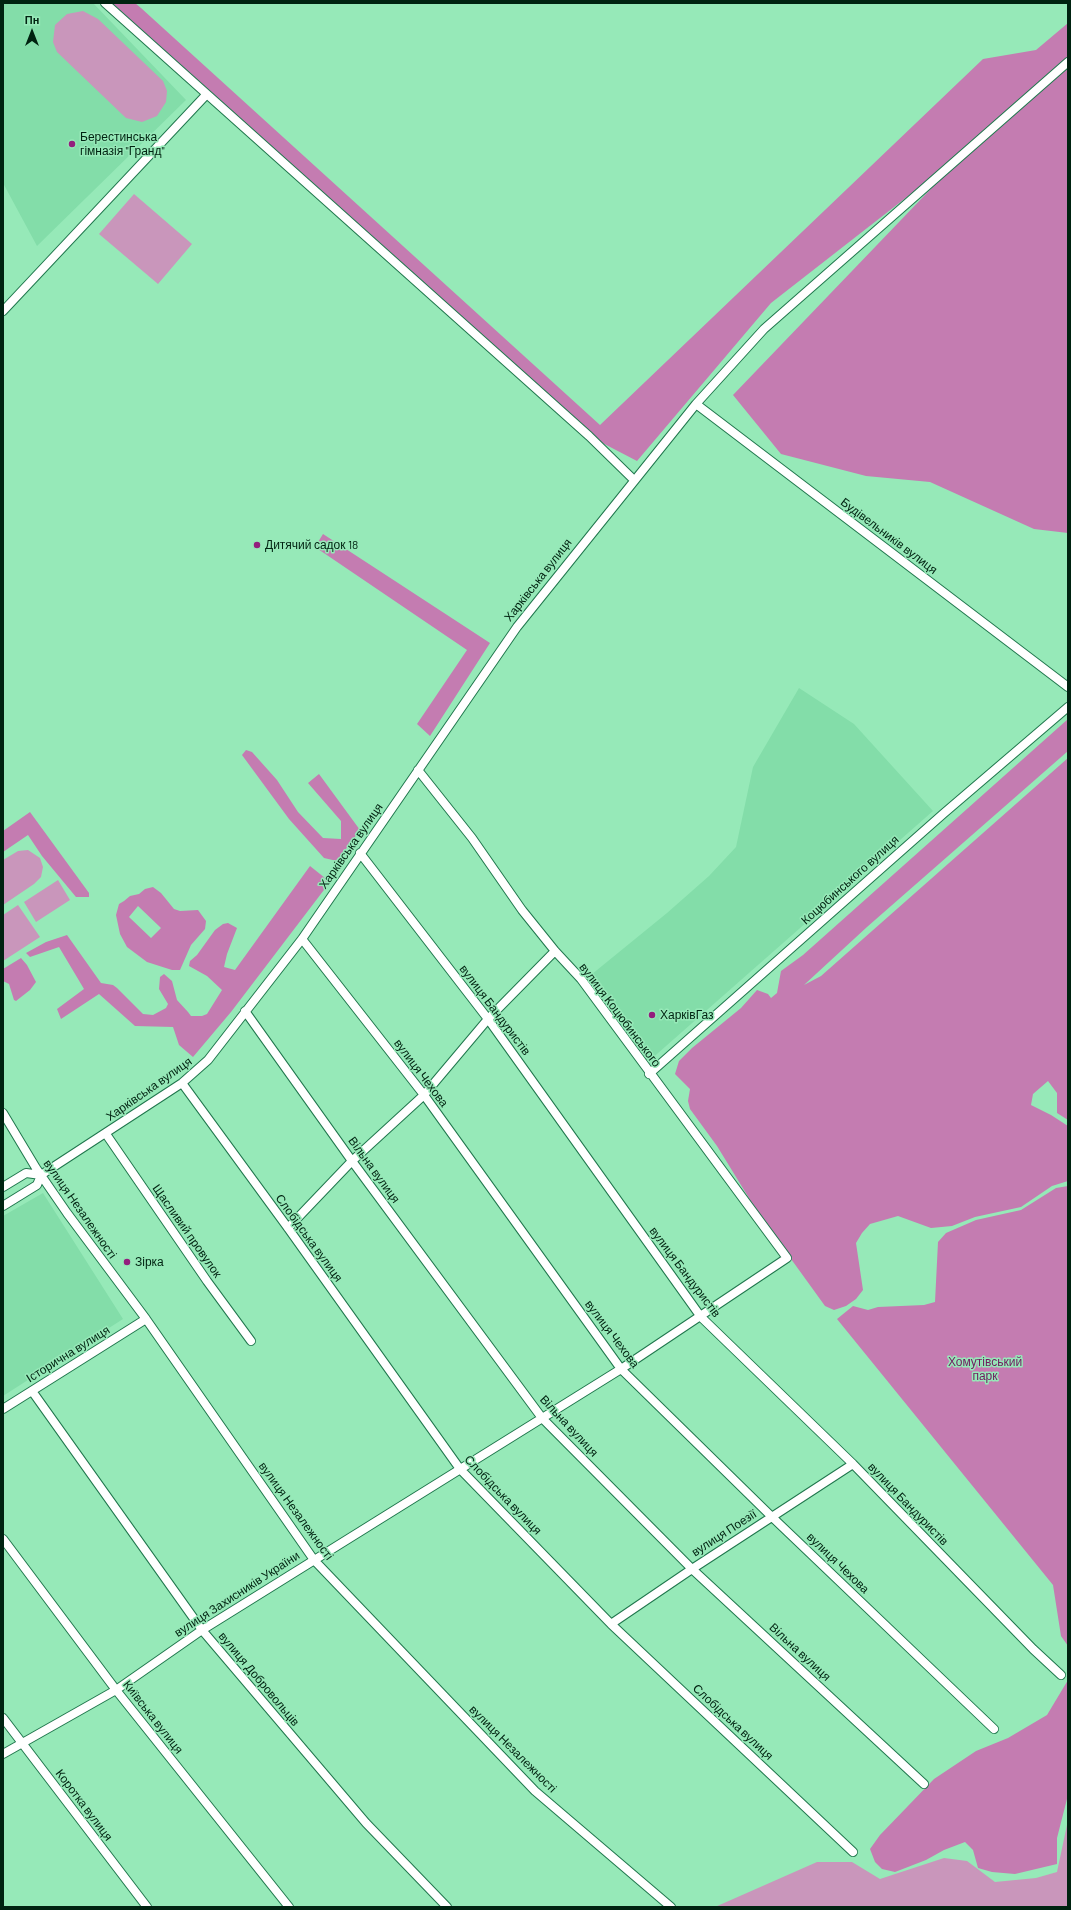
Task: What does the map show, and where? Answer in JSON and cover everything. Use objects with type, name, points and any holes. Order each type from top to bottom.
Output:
[{"type":"street","points":[[105,3],[206,95],[589,436],[634,480]]},
{"type":"street","name":"Харківська вулиця","points":[[3,1206],[37,1185],[41,1175],[182,1083],[208,1060],[302,939],[516,627],[696,404],[764,329],[1068,62]]},
{"type":"street","points":[[3,311],[206,95]]},
{"type":"street","name":"Будівельників вулиця","points":[[696,404],[1068,687]]},
{"type":"street","name":"Коцюбинського вулиця","points":[[649,1074],[943,814],[1068,706]]},
{"type":"street","name":"вулиця Коцюбинського","points":[[418,770],[472,838],[522,910],[555,952],[581,979],[649,1074],[787,1258]]},
{"type":"street","name":"вулиця Бандуристів","points":[[360,854],[488,1019],[702,1317],[853,1464],[1033,1649],[1061,1675]]},
{"type":"street","name":"вулиця Чехова","points":[[302,939],[424,1095],[621,1369],[771,1516],[994,1729]]},
{"type":"street","points":[[288,1228],[352,1161],[424,1095],[488,1019],[555,952]]},
{"type":"street","name":"Вільна вулиця","points":[[245,1011],[352,1161],[542,1418],[692,1569],[924,1784]]},
{"type":"street","name":"Слобідська вулиця","points":[[182,1083],[288,1228],[460,1469],[611,1624],[852,1852]]},
{"type":"street","name":"вулиця Незалежності","points":[[3,1113],[41,1175],[146,1319],[314,1560],[535,1791],[669,1905]]},
{"type":"street","name":"Щасливий провулок","points":[[106,1134],[207,1281],[251,1341]]},
{"type":"street","name":"Харківська вулиця","points":[[3,1187],[26,1174],[41,1175]]},
{"type":"street","name":"вулиця Захисників України","points":[[3,1754],[116,1690],[202,1630],[621,1369],[702,1317],[787,1258]]},
{"type":"street","name":"Історична вулиця","points":[[3,1409],[146,1319]]},
{"type":"street","name":"вулиця Добровольців","points":[[32,1391],[202,1630],[366,1823],[447,1907]]},
{"type":"street","name":"вулиця Поезії","points":[[611,1624],[771,1516],[853,1464]]},
{"type":"street","name":"Київська вулиця","points":[[3,1539],[116,1690],[288,1907]]},
{"type":"street","name":"Коротка вулиця","points":[[3,1718],[147,1907]]},
{"type":"shaded area","name":"Берестинська гімназія \"Гранд\"","points":[[3,3],[93,3],[186,100],[37,246],[3,183]]},
{"type":"shaded area","points":[[83,11],[98,19],[163,81],[167,91],[166,102],[157,116],[142,122],[126,118],[57,52],[53,42],[55,25],[67,14]]},
{"type":"shaded area","points":[[134,194],[192,244],[158,284],[99,234]]},
{"type":"shaded area","points":[[799,688],[854,724],[933,811],[649,1061],[586,979],[667,913],[709,876],[736,847],[753,767]]},
{"type":"shaded area","points":[[28,850],[40,858],[43,867],[41,877],[34,884],[3,905],[3,860],[18,851]]},
{"type":"shaded area","points":[[58,880],[70,900],[36,922],[24,902]]},
{"type":"shaded area","points":[[18,905],[40,937],[3,961],[3,915]]},
{"type":"shaded area","points":[[43,1193],[123,1319],[3,1396],[3,1216]]},
{"type":"shaded area","points":[[1068,1820],[1068,1907],[715,1907],[817,1862],[852,1862],[880,1879],[944,1858],[967,1861],[995,1882],[1036,1878],[1057,1872]]},
{"type":"green space","points":[[105,3],[135,3],[141,8],[600,425],[983,59],[1036,50],[1068,23],[1068,533],[1034,529],[930,482],[866,476],[781,454],[733,395],[971,147],[771,303],[637,461],[589,436]]},
{"type":"green space","points":[[323,534],[490,643],[430,736],[417,724],[467,650],[315,547]]},
{"type":"green space","points":[[1068,719],[1068,751],[867,927],[804,985],[821,976],[1068,758],[1068,1120],[1057,1113],[1057,1093],[1048,1081],[1033,1094],[1031,1105],[1068,1126],[1068,1181],[1052,1186],[1021,1207],[975,1217],[952,1226],[931,1228],[898,1216],[870,1224],[856,1243],[863,1290],[856,1299],[846,1306],[834,1310],[825,1306],[760,1216],[717,1146],[690,1109],[688,1101],[690,1089],[675,1074],[679,1061],[692,1048],[741,1008],[757,990],[768,994],[771,998],[777,993],[781,971],[803,955]]},
{"type":"green space","points":[[246,750],[252,752],[277,780],[298,812],[323,838],[341,839],[341,821],[308,783],[319,774],[360,830],[337,861],[324,858],[289,819],[242,755]]},
{"type":"green space","points":[[30,812],[89,893],[89,897],[76,897],[42,856],[28,835],[3,852],[3,831]]},
{"type":"green space","points":[[310,866],[330,882],[231,1012],[193,1057],[179,1045],[173,1027],[135,1026],[99,994],[61,1019],[57,1009],[84,989],[59,947],[30,957],[26,953],[46,942],[67,935],[101,983],[113,985],[143,1014],[153,1015],[166,1008],[168,1004],[159,989],[160,977],[164,974],[172,981],[177,1000],[191,1016],[202,1016],[207,1014],[222,990],[207,976],[189,966],[190,961],[197,955],[215,930],[223,924],[228,923],[237,928],[227,954],[224,967],[235,970]]},
{"type":"green space","points":[[153,887],[161,893],[174,909],[180,911],[198,910],[206,921],[205,929],[191,945],[180,970],[172,970],[147,962],[127,947],[120,934],[116,915],[119,904],[130,896],[139,894],[145,889]],"holes":[[[138,906],[161,928],[151,938],[129,917]]]},
{"type":"green space","points":[[21,958],[27,965],[36,982],[30,990],[16,1001],[14,1000],[9,984],[3,981],[3,969]]},
{"type":"green space","name":"Хомутівський парк","points":[[1068,1186],[1068,1646],[1061,1636],[1053,1585],[837,1319],[853,1306],[868,1310],[878,1307],[924,1305],[935,1302],[938,1242],[946,1233],[976,1220],[1021,1210],[1056,1188]]},
{"type":"green space","points":[[1068,1680],[1068,1795],[1057,1838],[1057,1864],[1015,1874],[992,1872],[978,1868],[973,1850],[965,1842],[895,1872],[882,1869],[875,1862],[870,1849],[880,1835],[934,1779],[976,1751],[1008,1738],[1047,1715]]},
{"type":"place","name":"Берестинська гімназія \"Гранд\"","points":[[72,144]]},
{"type":"place","name":"Дитячий садок 18","points":[[257,545]]},
{"type":"place","name":"ХарківГаз","points":[[652,1015]]},
{"type":"place","name":"Зірка","points":[[127,1262]]}]
